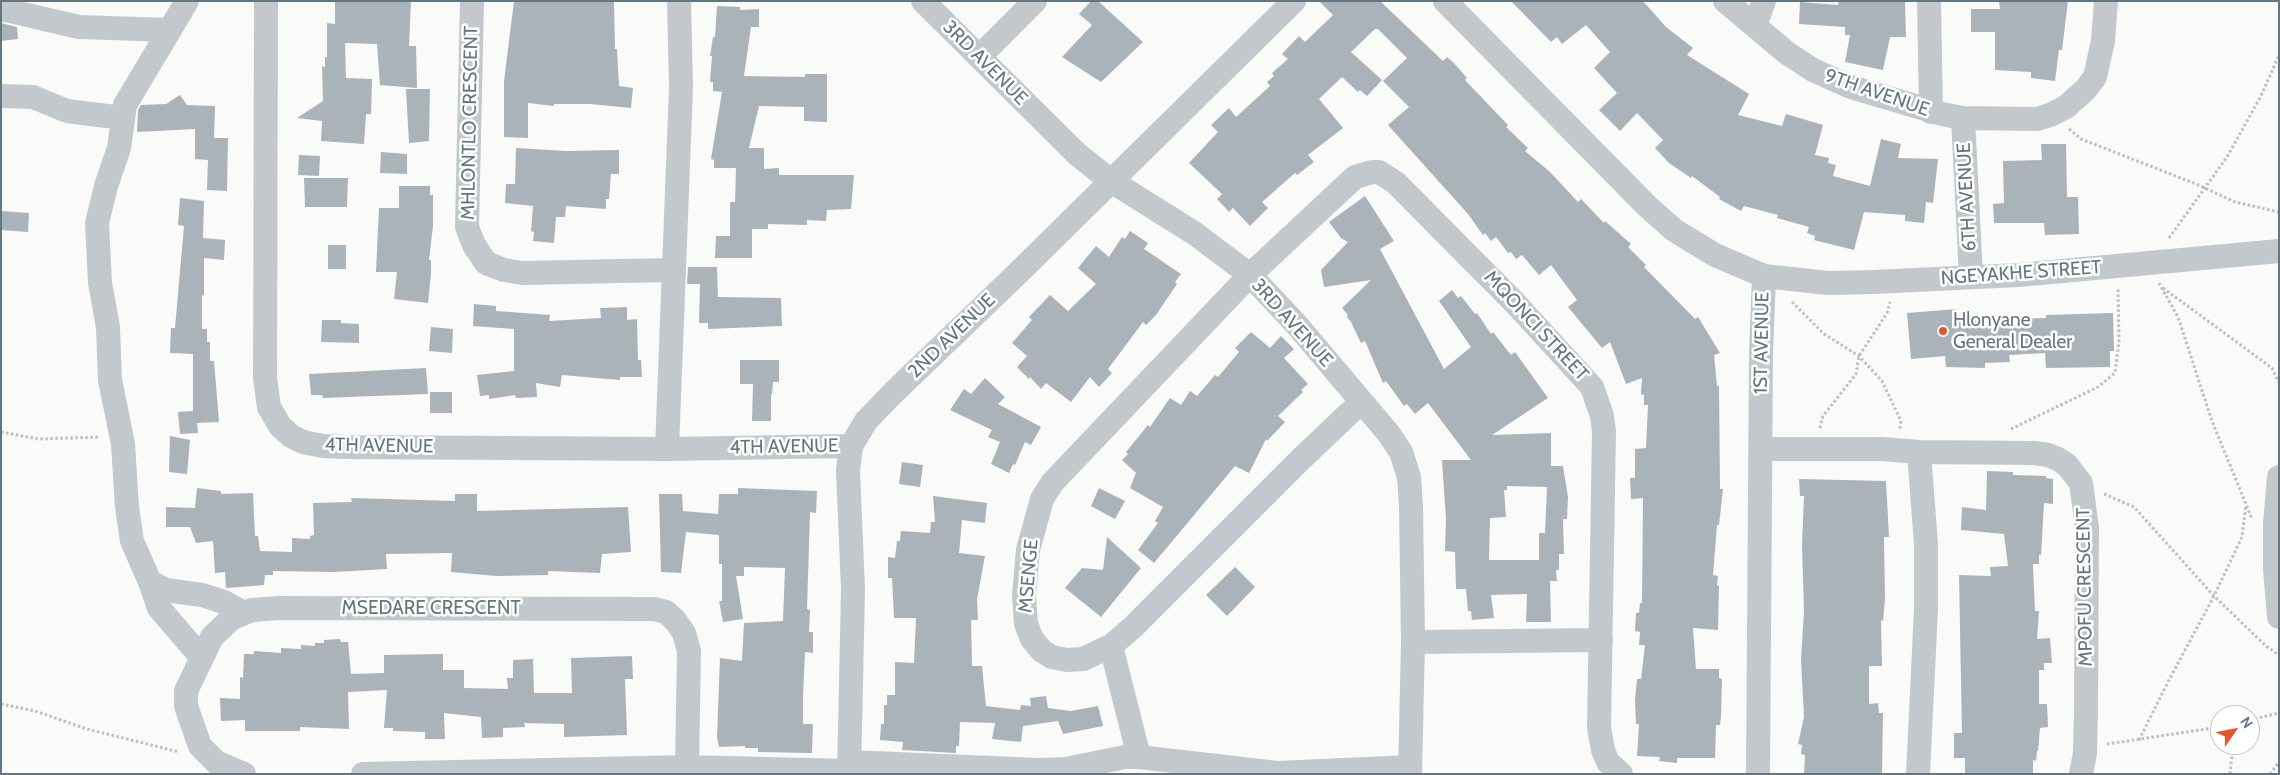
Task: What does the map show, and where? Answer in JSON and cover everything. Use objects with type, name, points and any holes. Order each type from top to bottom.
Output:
[{"type":"street","points":[[187,1],[125,105],[119,148],[106,186],[98,223],[100,283],[108,327],[110,380],[123,444],[127,507],[132,541],[159,608],[201,657]]},
{"type":"street","name":"4TH AVENUE","points":[[266,1],[265,378],[269,407],[280,426],[303,442],[323,446],[666,449],[851,446]]},
{"type":"street","name":"MHLONTLO CRESCENT","points":[[472,1],[467,227],[474,245],[486,263],[504,270],[522,273],[672,270]]},
{"type":"street","points":[[666,449],[681,88],[679,1]]},
{"type":"street","name":"3RD AVENUE","points":[[923,1],[1077,154],[1111,182],[1194,233],[1250,275],[1296,324],[1389,434],[1401,452],[1409,477],[1413,642],[1410,771]]},
{"type":"street","points":[[979,58],[1034,1]]},
{"type":"street","name":"2ND AVENUE","points":[[849,769],[853,590],[848,471],[851,446],[866,421],[894,392],[1111,182],[1294,1]]},
{"type":"street","name":"1ST AVENUE","points":[[1445,1],[1647,206],[1674,230],[1714,255],[1764,276],[1761,353],[1762,449],[1758,774]]},
{"type":"street","name":"9TH AVENUE","points":[[1725,1],[1787,54],[1813,70],[1851,88],[1931,112],[1963,118],[2037,118],[2050,115]]},
{"type":"street","points":[[1755,26],[1764,1]]},
{"type":"street","points":[[1929,1],[1931,112]]},
{"type":"street","points":[[2050,115],[2076,99],[2095,76],[2103,41],[2106,1]]},
{"type":"street","points":[[1,9],[79,27],[170,30]]},
{"type":"street","points":[[1,96],[33,97],[67,111],[123,118]]},
{"type":"street","name":"6TH AVENUE","points":[[1963,118],[1971,277]]},
{"type":"street","name":"MQONCI STREET","points":[[1250,275],[1354,177],[1379,172],[1396,183],[1516,303],[1592,386],[1602,416],[1604,431],[1599,728],[1603,750],[1608,762],[1621,774]]},
{"type":"street","name":"NGEYAKHE STREET","points":[[1764,276],[1828,283],[1895,281],[2116,267],[2279,251]]},
{"type":"street","name":"MSENGE","points":[[1250,275],[1070,462],[1052,483],[1042,499],[1028,550],[1024,596],[1026,624],[1032,640],[1047,654],[1067,660],[1083,658],[1111,646],[1133,627],[1361,402]]},
{"type":"street","name":"MPOFU CRESCENT","points":[[1762,449],[2034,453],[2048,455],[2067,465],[2081,483],[2087,528],[2082,768]]},
{"type":"street","points":[[1908,451],[1926,544],[1926,609],[1918,774]]},
{"type":"street","points":[[2279,477],[2275,524],[2279,617]]},
{"type":"street","points":[[150,582],[166,590],[202,595],[224,602],[244,613]]},
{"type":"street","name":"MSEDARE CRESCENT","points":[[244,774],[216,762],[200,746],[186,706],[186,691],[201,657],[212,638],[232,618],[252,610],[279,608],[654,609],[666,612],[675,620],[684,634],[689,652],[687,767]]},
{"type":"street","points":[[1413,642],[1601,640]]},
{"type":"street","points":[[1111,646],[1139,757]]},
{"type":"street","points":[[363,774],[687,767],[1039,770],[1066,769],[1125,757],[1277,773],[1410,771]]},
{"type":"path","points":[[2253,521],[2212,421],[2178,317],[2150,264],[2227,157],[2261,96],[2279,55]]},
{"type":"path","points":[[2050,115],[2081,139],[2205,188],[2235,202],[2279,212]]},
{"type":"path","points":[[2007,431],[2098,387],[2114,373],[2119,341],[2119,294],[2116,267]]},
{"type":"path","points":[[1813,450],[1823,416],[1856,374],[1860,356],[1887,313],[1895,281]]},
{"type":"path","points":[[2162,288],[2272,368],[2279,382]]},
{"type":"path","points":[[1789,299],[1824,334],[1860,356],[1882,381],[1902,421],[1908,451]]},
{"type":"path","points":[[1,432],[38,440],[109,437],[123,444]]},
{"type":"path","points":[[2081,483],[2134,507],[2214,596],[2266,646],[2279,655]]},
{"type":"path","points":[[2139,740],[2214,596],[2242,537],[2246,504]]},
{"type":"path","points":[[1,704],[35,711],[87,729],[216,762]]},
{"type":"path","points":[[2260,718],[2279,713]]},
{"type":"path","points":[[2082,768],[2110,743],[2210,729]]},
{"type":"path","points":[[2230,774],[2232,755]]},
{"type":"path","points":[[2270,774],[2279,762]]},
{"type":"building","points":[[335,1],[411,1],[409,46],[416,46],[417,88],[380,85],[377,44],[345,43],[346,78],[372,79],[371,114],[366,114],[364,144],[321,141],[322,121],[297,118],[323,101],[322,66],[325,67],[325,57],[327,57],[327,23],[335,24]]},
{"type":"building","points":[[514,1],[614,1],[615,49],[617,49],[619,86],[633,88],[631,108],[590,104],[554,104],[554,106],[528,103],[528,138],[504,137],[504,81]]},
{"type":"building","points":[[1091,1],[1098,1],[1143,42],[1101,82],[1062,57],[1092,25],[1079,14]]},
{"type":"building","points":[[1319,1],[1380,1],[1443,61],[1447,57],[1454,63],[1467,78],[1465,80],[1508,125],[1506,127],[1528,148],[1525,151],[1550,172],[1578,202],[1581,199],[1604,223],[1605,221],[1631,244],[1628,247],[1646,265],[1644,267],[1695,319],[1698,317],[1720,353],[1714,355],[1717,386],[1719,386],[1720,489],[1723,489],[1719,525],[1717,525],[1713,575],[1718,576],[1717,585],[1719,586],[1718,630],[1693,628],[1696,669],[1719,669],[1719,678],[1722,679],[1721,716],[1720,725],[1716,725],[1715,758],[1677,758],[1677,763],[1659,761],[1660,757],[1637,756],[1639,724],[1636,724],[1635,700],[1637,679],[1641,679],[1645,645],[1639,645],[1640,632],[1635,631],[1636,613],[1639,613],[1640,603],[1642,603],[1643,498],[1631,499],[1630,478],[1635,478],[1635,449],[1646,448],[1648,405],[1644,405],[1644,395],[1641,394],[1642,378],[1626,384],[1610,342],[1602,348],[1568,307],[1577,300],[1551,265],[1539,275],[1522,255],[1516,259],[1511,252],[1508,253],[1496,237],[1491,241],[1485,233],[1483,235],[1468,214],[1388,125],[1409,107],[1383,81],[1407,58],[1378,29],[1375,29],[1351,52],[1382,80],[1367,96],[1360,90],[1358,92],[1342,77],[1319,99],[1343,128],[1308,155],[1314,162],[1297,175],[1295,173],[1262,202],[1268,208],[1250,226],[1233,208],[1229,212],[1217,199],[1222,194],[1189,163],[1218,132],[1211,125],[1229,108],[1236,117],[1270,86],[1267,82],[1274,76],[1272,73],[1288,59],[1282,54],[1299,36],[1305,42],[1333,15]]},
{"type":"building","points":[[1511,1],[1643,1],[1666,27],[1693,48],[1687,55],[1749,94],[1738,115],[1782,126],[1786,114],[1823,125],[1815,155],[1829,158],[1828,163],[1836,165],[1833,176],[1870,186],[1881,139],[1901,144],[1898,158],[1938,159],[1933,203],[1926,202],[1924,223],[1905,221],[1905,215],[1864,212],[1854,250],[1814,240],[1815,236],[1807,233],[1809,227],[1777,218],[1778,215],[1744,206],[1741,211],[1719,199],[1720,197],[1692,176],[1691,178],[1669,163],[1655,148],[1663,140],[1637,113],[1620,131],[1599,110],[1617,93],[1594,68],[1610,52],[1586,25],[1562,44],[1557,37],[1551,42]]},
{"type":"building","points":[[1839,1],[1905,2],[1906,37],[1890,37],[1883,70],[1845,62],[1850,35],[1845,35],[1845,27],[1799,24],[1800,2],[1838,5]]},
{"type":"building","points":[[1999,1],[2068,1],[2062,50],[2059,50],[2055,81],[2031,78],[2031,72],[1995,70],[1995,32],[1971,32],[1971,9],[2000,9]]},
{"type":"building","points":[[717,6],[740,7],[740,10],[759,9],[759,27],[751,27],[744,76],[805,77],[805,74],[827,74],[827,122],[804,121],[804,107],[759,106],[749,148],[764,148],[764,169],[779,168],[779,175],[854,175],[851,209],[827,210],[826,221],[807,220],[807,225],[768,224],[768,229],[752,229],[752,258],[715,258],[716,236],[730,236],[730,202],[735,202],[736,168],[714,168],[714,160],[711,159],[722,92],[713,91],[713,82],[710,82],[712,56],[710,56],[713,37],[715,37]]},
{"type":"building","points":[[1,23],[17,27],[18,39],[1,41]]},
{"type":"building","points":[[406,89],[430,89],[429,141],[409,143]]},
{"type":"building","points":[[180,95],[187,105],[215,106],[214,138],[228,138],[227,191],[207,190],[208,160],[195,159],[195,129],[137,132],[138,110],[141,105],[166,104]]},
{"type":"building","points":[[2041,144],[2066,144],[2067,197],[2078,197],[2079,234],[2045,235],[2044,223],[1994,223],[1993,204],[2004,203],[2003,161],[2042,160]]},
{"type":"building","points":[[516,148],[566,151],[619,150],[619,174],[611,174],[609,199],[606,199],[606,209],[566,206],[565,217],[556,217],[554,243],[533,241],[534,232],[531,231],[533,206],[505,203],[506,184],[515,184]]},
{"type":"building","points":[[381,152],[407,154],[407,174],[380,173]]},
{"type":"building","points":[[299,155],[320,156],[319,176],[298,175]]},
{"type":"building","points":[[304,178],[348,178],[347,207],[305,207]]},
{"type":"building","points":[[399,186],[430,186],[430,195],[433,195],[433,226],[429,260],[431,260],[431,273],[428,303],[394,299],[397,272],[376,272],[379,208],[399,208]]},
{"type":"building","points":[[1365,196],[1394,241],[1380,249],[1444,369],[1471,347],[1439,301],[1452,290],[1458,298],[1461,296],[1475,314],[1477,313],[1491,334],[1493,332],[1511,355],[1515,352],[1548,398],[1492,435],[1551,433],[1551,466],[1563,466],[1568,497],[1567,519],[1563,519],[1564,554],[1559,554],[1559,570],[1556,570],[1557,581],[1550,581],[1551,622],[1526,622],[1527,594],[1491,595],[1494,618],[1472,620],[1471,611],[1468,611],[1466,589],[1456,589],[1455,552],[1445,551],[1446,519],[1442,460],[1471,460],[1428,403],[1415,414],[1407,404],[1404,406],[1386,381],[1383,383],[1365,341],[1361,343],[1347,317],[1348,315],[1342,308],[1371,280],[1324,287],[1321,270],[1348,242],[1341,238],[1329,222]],"holes":[[[1507,486],[1547,487],[1545,533],[1539,533],[1539,560],[1489,560],[1490,518],[1506,517],[1504,490],[1507,490]]]},
{"type":"building","points":[[180,198],[204,201],[203,238],[225,240],[224,260],[204,258],[204,296],[202,295],[202,329],[207,329],[207,342],[210,342],[210,361],[214,361],[219,422],[197,423],[198,433],[180,434],[178,412],[193,411],[193,354],[170,353],[171,328],[175,328],[184,226],[178,225]]},
{"type":"building","points":[[1,211],[29,213],[28,232],[1,230]]},
{"type":"building","points":[[1130,231],[1148,243],[1144,249],[1181,274],[1175,282],[1177,284],[1156,315],[1146,325],[1143,322],[1108,369],[1112,373],[1099,387],[1090,377],[1071,402],[1046,383],[1041,389],[1017,367],[1027,356],[1012,343],[1032,320],[1029,317],[1050,295],[1068,311],[1096,284],[1078,268],[1096,246],[1109,257],[1122,237],[1125,239]]},
{"type":"building","points":[[328,245],[346,245],[346,269],[328,269]]},
{"type":"building","points":[[688,267],[717,267],[718,297],[781,298],[782,326],[708,329],[708,323],[699,323],[700,284],[687,284]]},
{"type":"building","points":[[474,304],[496,306],[496,311],[550,315],[549,321],[601,318],[600,308],[627,307],[627,320],[637,319],[638,360],[641,360],[642,377],[620,377],[620,380],[562,375],[560,387],[536,383],[537,397],[516,398],[515,395],[489,399],[489,395],[480,396],[477,375],[514,371],[514,329],[473,326]]},
{"type":"building","points":[[1957,309],[1957,316],[1976,314],[1976,320],[2046,318],[2046,315],[2113,313],[2114,351],[2110,351],[2110,367],[2046,368],[2045,353],[2009,355],[2010,362],[1985,363],[1985,368],[1946,367],[1945,356],[1911,359],[1907,313]]},
{"type":"building","points":[[322,320],[341,320],[341,323],[359,324],[359,343],[321,342]]},
{"type":"building","points":[[431,327],[453,329],[452,353],[429,351]]},
{"type":"building","points":[[1251,332],[1270,348],[1281,336],[1294,349],[1284,358],[1308,384],[1301,390],[1303,392],[1278,416],[1285,422],[1267,441],[1266,439],[1249,473],[1235,466],[1154,563],[1138,550],[1158,523],[1155,521],[1163,507],[1130,488],[1136,473],[1122,460],[1128,454],[1126,452],[1148,425],[1150,427],[1170,398],[1181,405],[1190,391],[1197,396],[1215,375],[1218,377],[1239,352],[1235,348]]},
{"type":"building","points":[[740,360],[779,360],[779,382],[773,382],[771,394],[771,421],[752,421],[753,384],[740,384]]},
{"type":"building","points":[[426,368],[428,394],[323,398],[322,395],[311,395],[309,374]]},
{"type":"building","points":[[985,378],[1005,397],[998,404],[1041,427],[1031,445],[1025,442],[1015,465],[1013,464],[1009,473],[991,464],[1000,442],[988,437],[992,430],[950,410],[964,389],[971,394]]},
{"type":"building","points":[[430,392],[452,392],[452,413],[430,413]]},
{"type":"building","points":[[170,436],[190,440],[187,474],[169,472]]},
{"type":"building","points":[[902,462],[923,465],[920,487],[899,484]]},
{"type":"building","points":[[1987,471],[2013,472],[2013,475],[2046,476],[2046,478],[2053,479],[2053,504],[2044,503],[2039,564],[2033,564],[2035,611],[2039,611],[2037,639],[2050,638],[2052,663],[2044,663],[2044,670],[2039,670],[2039,704],[2047,704],[2048,727],[2040,728],[2036,761],[2033,760],[2033,774],[1965,774],[1965,758],[1954,758],[1954,733],[1962,733],[1959,575],[1991,576],[1990,567],[2008,566],[2004,534],[1961,530],[1962,507],[1986,510]]},
{"type":"building","points":[[1799,479],[1886,481],[1889,537],[1884,537],[1885,599],[1883,621],[1881,620],[1882,666],[1869,666],[1869,704],[1878,703],[1879,713],[1883,713],[1882,774],[1804,774],[1805,755],[1801,754],[1802,745],[1798,744],[1804,717],[1801,660],[1804,611],[1802,545],[1804,496],[1800,496]]},
{"type":"building","points":[[197,488],[221,491],[221,494],[253,493],[255,536],[258,536],[260,551],[292,552],[292,538],[310,539],[310,536],[314,535],[313,503],[352,502],[351,498],[455,501],[455,494],[477,494],[477,511],[628,507],[631,552],[602,554],[600,573],[548,571],[548,575],[497,576],[451,572],[452,553],[386,554],[387,569],[334,572],[273,571],[273,575],[265,575],[264,585],[226,588],[225,572],[215,573],[213,541],[196,543],[190,527],[166,527],[166,507],[195,508]]},
{"type":"building","points":[[738,488],[817,491],[816,513],[810,512],[807,609],[810,610],[809,632],[813,632],[813,653],[805,652],[803,696],[803,724],[813,724],[812,753],[758,752],[758,748],[745,748],[745,746],[719,747],[717,737],[720,658],[742,661],[744,623],[783,621],[785,568],[744,567],[744,576],[736,576],[743,619],[723,622],[719,601],[722,601],[722,564],[719,564],[719,535],[686,532],[681,573],[661,572],[659,494],[682,494],[683,511],[718,514],[719,494],[738,494]]},
{"type":"building","points":[[1099,488],[1125,501],[1115,519],[1091,506]]},
{"type":"building","points":[[933,496],[987,503],[985,523],[962,520],[959,553],[985,556],[977,599],[978,620],[971,620],[972,666],[982,666],[986,706],[1020,710],[1021,705],[1031,706],[1030,698],[1046,696],[1048,708],[1071,711],[1098,706],[1103,726],[1063,734],[1058,721],[1023,726],[1021,742],[992,739],[995,723],[960,722],[959,746],[956,746],[956,753],[902,750],[903,742],[880,740],[881,724],[884,724],[884,705],[887,705],[887,695],[895,695],[895,662],[914,663],[916,618],[894,618],[892,578],[888,578],[888,557],[895,558],[897,541],[900,541],[901,531],[930,533],[931,522],[935,522]]},
{"type":"building","points":[[1107,537],[1141,568],[1101,617],[1065,588],[1082,568],[1103,570]]},
{"type":"building","points":[[1235,567],[1255,587],[1227,616],[1206,595]]},
{"type":"building","points":[[340,639],[341,642],[348,642],[351,674],[384,673],[384,655],[443,654],[443,670],[464,670],[464,688],[508,689],[507,678],[513,678],[513,660],[533,659],[534,693],[572,693],[571,658],[632,656],[633,679],[625,679],[627,735],[564,737],[564,724],[524,723],[525,727],[503,728],[503,737],[482,738],[481,717],[444,713],[445,739],[425,739],[425,732],[393,731],[393,728],[384,728],[387,690],[348,692],[349,729],[300,727],[300,731],[245,731],[245,720],[221,721],[220,698],[240,699],[240,677],[243,678],[244,654],[254,654],[254,651],[281,653],[281,648],[301,649],[301,645],[315,646],[315,643],[324,643],[324,640]]},
{"type":"place","name":"Hlonyane General Dealer","points":[[1943,331]]}]
